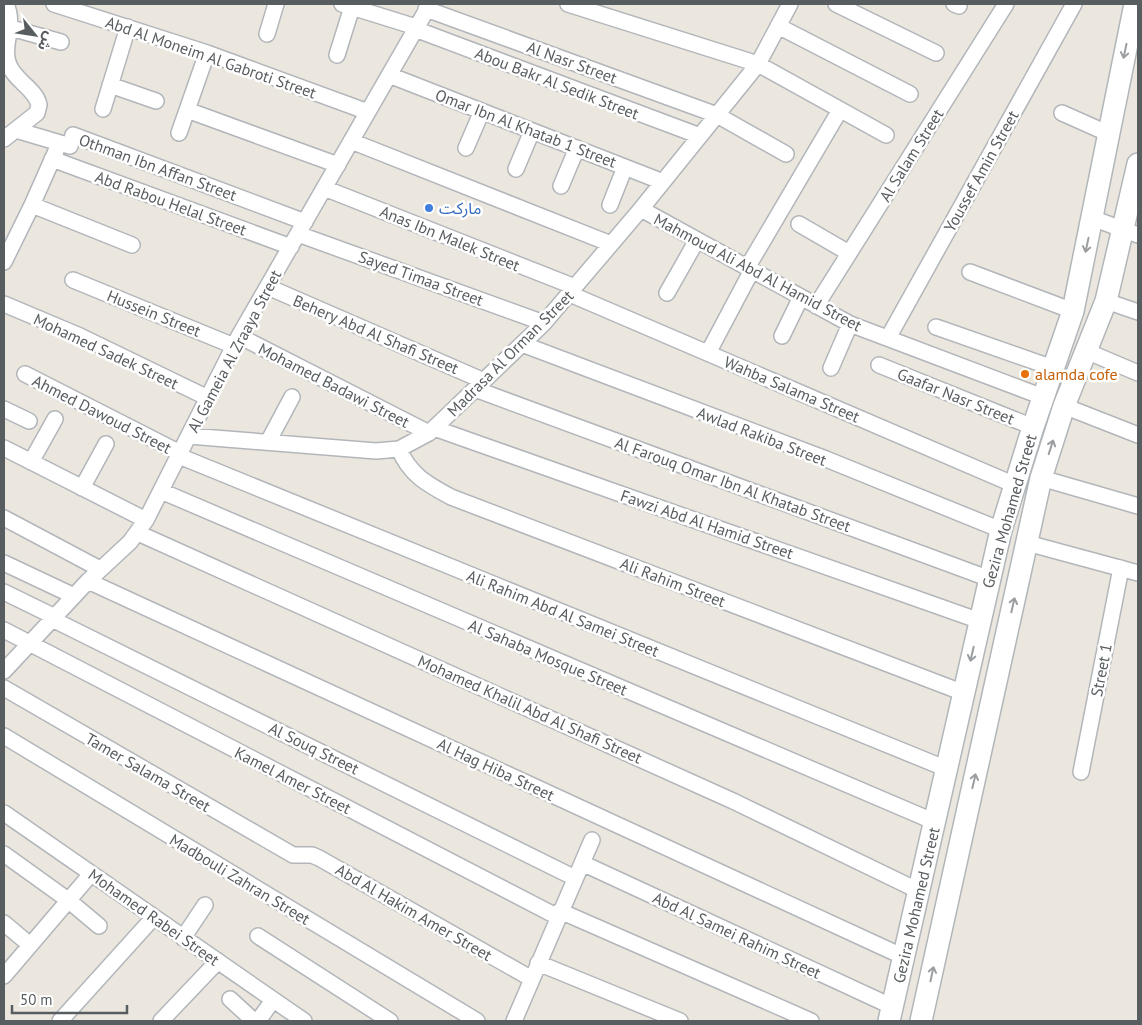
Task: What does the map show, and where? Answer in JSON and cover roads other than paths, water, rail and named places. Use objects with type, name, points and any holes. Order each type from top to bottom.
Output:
[{"type":"main road","name":"Gezira Mohamed Street","points":[[891,1014],[1001,530],[1033,427],[1073,312],[1107,133],[1135,4]]},
{"type":"main road","name":"Gezira Mohamed Street","points":[[921,1021],[1041,478],[1064,406],[1131,232],[1138,164]]},
{"type":"main road","points":[[937,812],[968,808]]},
{"type":"street","points":[[6,4],[11,28],[5,50],[9,66],[36,98],[39,106],[37,113],[10,135]]},
{"type":"street","name":"Abd Al Moneim Al Gabroti Street","points":[[54,4],[207,53],[368,112]]},
{"type":"street","points":[[267,34],[276,4]]},
{"type":"street","points":[[568,4],[758,64],[886,135]]},
{"type":"street","name":"Madrasa Al Orman Street","points":[[189,436],[376,451],[399,449],[432,431],[544,323],[641,209],[758,64],[790,4]]},
{"type":"street","points":[[836,4],[936,53]]},
{"type":"street","name":"Al Salam Street","points":[[816,306],[1006,4]]},
{"type":"street","name":"Youssef Amin Street","points":[[888,338],[1074,4]]},
{"type":"street","points":[[337,55],[347,5]]},
{"type":"street","name":"Abou Bakr Al Sedik Street","points":[[347,5],[371,8],[416,28],[700,136]]},
{"type":"street","name":"Al Gameia Al Zraaya Street","points":[[4,671],[88,581],[138,532],[146,520],[237,341],[428,6]]},
{"type":"street","name":"Al Nasr Street","points":[[428,6],[717,115],[786,154]]},
{"type":"street","points":[[778,26],[910,94]]},
{"type":"street","points":[[103,109],[128,27]]},
{"type":"street","points":[[11,28],[61,42]]},
{"type":"street","points":[[179,133],[207,53]]},
{"type":"street","name":"Omar Ibn Al Khatab 1 Street","points":[[389,75],[663,182]]},
{"type":"street","points":[[110,85],[156,101]]},
{"type":"street","points":[[187,110],[338,165]]},
{"type":"street","points":[[708,353],[749,269],[840,110]]},
{"type":"street","points":[[466,148],[482,111]]},
{"type":"street","points":[[1062,113],[1107,133]]},
{"type":"street","points":[[516,169],[532,131]]},
{"type":"street","name":"Othman Ibn Affan Street","points":[[10,135],[70,146],[73,135],[298,234]]},
{"type":"street","points":[[351,141],[611,244]]},
{"type":"street","points":[[4,262],[60,143]]},
{"type":"street","points":[[561,186],[577,148]]},
{"type":"street","name":"Abd Rabou Helal Street","points":[[52,159],[298,234]]},
{"type":"street","points":[[610,205],[625,168]]},
{"type":"street","name":"Anas Ibn Malek Street","points":[[324,188],[572,290]]},
{"type":"street","points":[[32,205],[132,246]]},
{"type":"street","name":"Mahmoud Ali Abd Al Hamid Street","points":[[641,209],[850,324],[1043,397]]},
{"type":"street","points":[[1092,218],[1131,232]]},
{"type":"street","points":[[799,224],[850,253]]},
{"type":"street","name":"Sayed Timaa Street","points":[[298,234],[544,323]]},
{"type":"street","points":[[667,293],[697,240]]},
{"type":"street","points":[[970,272],[1073,312]]},
{"type":"street","name":"Hussein Street","points":[[73,280],[237,341]]},
{"type":"street","name":"Behery Abd Al Shafi Street","points":[[268,287],[480,385]]},
{"type":"street","name":"Wahba Salama Street","points":[[572,290],[708,353],[1015,485]]},
{"type":"street","points":[[782,336],[801,297]]},
{"type":"street","points":[[1106,301],[1138,312]]},
{"type":"street","name":"Mohamed Sadek Street","points":[[4,304],[80,336],[208,398]]},
{"type":"street","points":[[831,368],[850,324]]},
{"type":"street","points":[[936,327],[1053,368]]},
{"type":"street","name":"Mohamed Badawi Street","points":[[237,341],[432,431]]},
{"type":"street","name":"Awlad Rakiba Street","points":[[522,344],[826,460],[1001,530]]},
{"type":"street","points":[[1086,351],[1138,373]]},
{"type":"street","name":"Gaafar Nasr Street","points":[[879,365],[1033,427]]},
{"type":"street","name":"Ahmed Dawoud Street","points":[[25,374],[179,454]]},
{"type":"street","name":"Al Farouq Omar Ibn Al Khatab Street","points":[[480,385],[990,579]]},
{"type":"street","points":[[268,442],[292,397]]},
{"type":"street","points":[[1064,406],[1138,435]]},
{"type":"street","points":[[4,409],[29,421]]},
{"type":"street","points":[[31,462],[54,419]]},
{"type":"street","name":"Fawzi Abd Al Hamid Street","points":[[432,431],[980,621]]},
{"type":"street","points":[[82,488],[106,444]]},
{"type":"street","points":[[4,448],[146,520]]},
{"type":"street","name":"Ali Rahim Street","points":[[399,449],[405,464],[414,476],[451,497],[964,693]]},
{"type":"street","name":"Ali Rahim Abd Al Samei Street","points":[[179,454],[947,769]]},
{"type":"street","points":[[1041,478],[1138,506]]},
{"type":"street","name":"Al Sahaba Mosque Street","points":[[161,492],[937,812]]},
{"type":"street","points":[[4,518],[100,569]]},
{"type":"street","name":"Mohamed Khalil Abd Al Shafi Street","points":[[138,532],[733,801],[919,891]]},
{"type":"street","points":[[1027,543],[1138,573]]},
{"type":"street","points":[[4,562],[74,596]]},
{"type":"street","name":"Street 1","points":[[1081,772],[1121,568]]},
{"type":"street","name":"Al Hag Hiba Street","points":[[88,581],[904,957]]},
{"type":"street","name":"Al Souq Street","points":[[4,592],[575,878]]},
{"type":"street","name":"Kamel Amer Street","points":[[4,630],[559,914],[811,1021]]},
{"type":"street","name":"Tamer Salama Street","points":[[4,688],[293,855]]},
{"type":"street","name":"Madbouli Zahran Street","points":[[4,736],[477,1021]]},
{"type":"street","name":"Mohamed Rabei Street","points":[[4,813],[304,1021]]},
{"type":"street","points":[[514,1021],[592,840]]},
{"type":"street","points":[[4,854],[68,900],[98,926]]},
{"type":"street","name":"Abd Al Hakim Amer Street","points":[[293,855],[312,855],[319,858],[532,979]]},
{"type":"street","name":"Abd Al Samei Rahim Street","points":[[582,862],[891,1014]]},
{"type":"street","points":[[4,976],[91,874]]},
{"type":"street","points":[[183,938],[205,905]]},
{"type":"street","points":[[60,1021],[154,917]]},
{"type":"street","points":[[4,923],[30,945]]},
{"type":"street","points":[[258,936],[390,1021]]},
{"type":"street","points":[[161,1021],[218,962]]},
{"type":"street","points":[[538,963],[680,1021]]},
{"type":"street","points":[[230,999],[254,1021]]},
{"type":"street","points":[[258,1021],[273,1000]]},
{"type":"place","name":"ماركت","points":[[429,208]]},
{"type":"place","name":"alamda cofe","points":[[1025,374]]}]
